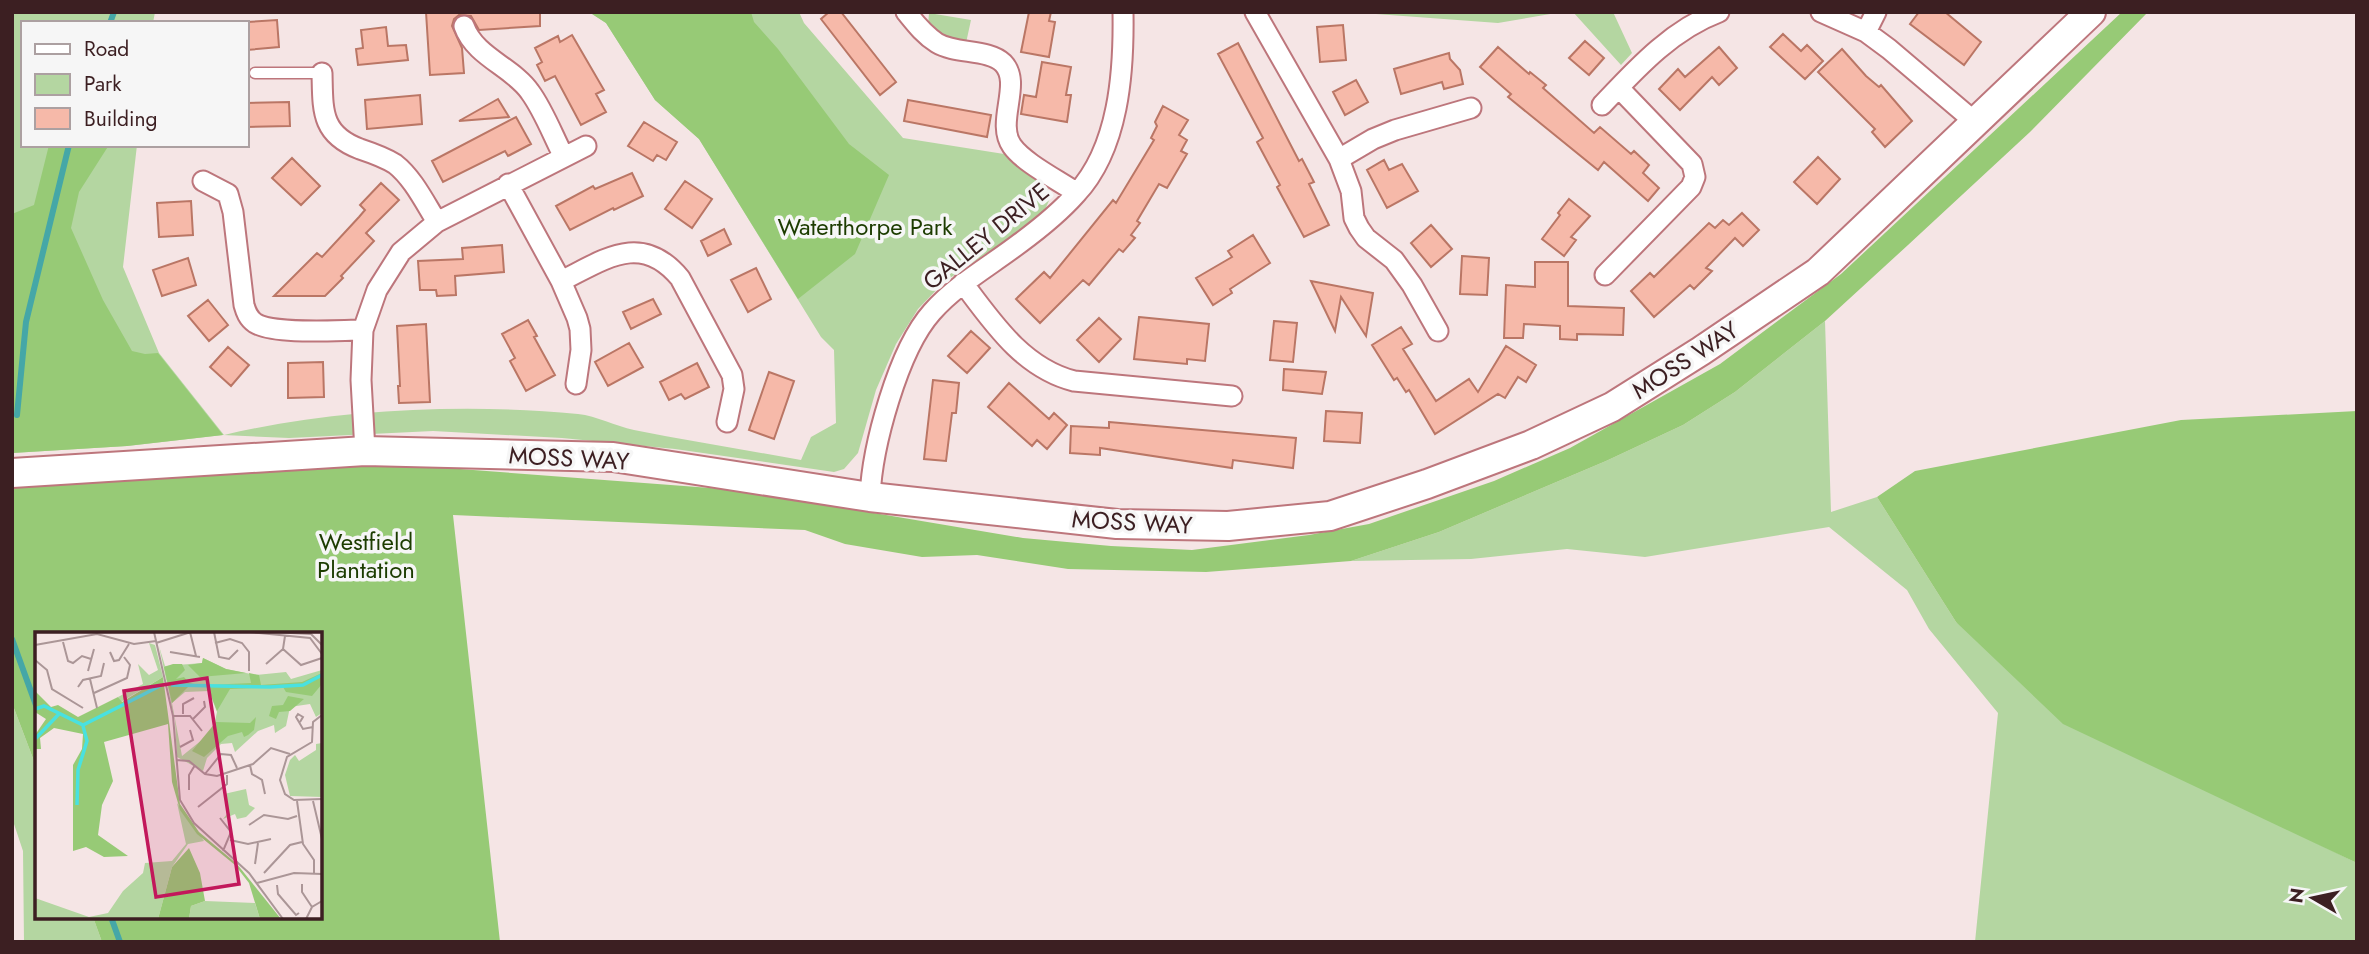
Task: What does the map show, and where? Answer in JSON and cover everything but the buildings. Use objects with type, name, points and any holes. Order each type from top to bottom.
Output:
[{"type":"street","points":[[906,12],[937,43],[996,58],[1005,64],[1011,78],[1005,129],[1010,144],[1024,159],[1077,193]]},
{"type":"street","name":"GALLEY DRIVE","points":[[870,497],[871,481],[890,397],[908,349],[931,314],[963,283],[1021,242],[1077,193],[1097,164],[1111,132],[1122,59],[1123,12]]},
{"type":"street","points":[[1255,12],[1339,159],[1351,191],[1354,218],[1359,228],[1366,238],[1394,260],[1412,285],[1438,331]]},
{"type":"street","points":[[1602,106],[1684,29],[1719,12]]},
{"type":"street","points":[[1821,12],[1866,32],[1975,122]]},
{"type":"street","points":[[1866,32],[1876,12]]},
{"type":"street","name":"MOSS WAY","points":[[12,472],[365,451],[613,457],[870,497],[1117,524],[1228,526],[1330,516],[1427,484],[1531,444],[1612,407],[1701,351],[1818,272],[2091,12]]},
{"type":"street","points":[[464,26],[476,45],[530,90],[564,156]]},
{"type":"street","points":[[322,73],[323,113],[330,128],[340,140],[396,165],[407,176],[437,222]]},
{"type":"street","points":[[1605,275],[1691,187],[1695,177],[1692,164],[1619,88]]},
{"type":"street","points":[[1339,159],[1373,139],[1395,130],[1471,108]]},
{"type":"street","points":[[365,451],[361,380],[363,330],[377,290],[401,252],[437,222],[586,146]]},
{"type":"street","points":[[203,181],[228,194],[233,212],[240,284],[248,317],[257,324],[282,329],[363,330]]},
{"type":"street","points":[[508,184],[561,281],[580,329],[581,351],[576,384]]},
{"type":"street","points":[[561,281],[629,251],[644,252],[670,266],[680,278],[732,375],[734,389],[727,422]]},
{"type":"street","points":[[963,283],[996,326],[1023,355],[1058,377],[1074,381],[1232,396]]},
{"type":"lane","points":[[255,73],[322,73]]},
{"type":"green space","name":"Waterthorpe Park","points":[[12,12],[155,12],[153,21],[21,21],[21,147],[137,147],[123,267],[159,353],[224,435],[309,419],[354,414],[491,409],[585,415],[634,430],[801,460],[811,437],[836,423],[834,350],[821,337],[699,139],[655,100],[606,23],[589,12],[799,12],[804,23],[903,138],[1004,154],[1043,179],[1051,196],[1044,212],[1033,222],[944,282],[918,309],[896,344],[876,390],[858,453],[844,469],[834,472],[675,449],[562,438],[433,431],[289,438],[223,435],[127,446],[12,453]]},
{"type":"green space","name":"Waterthorpe Park","points":[[589,12],[751,12],[754,22],[778,49],[849,144],[889,175],[855,254],[798,299],[699,139],[655,100],[606,23]]},
{"type":"green space","points":[[1349,12],[1562,12],[1498,23]]},
{"type":"green space","points":[[1573,12],[1613,12],[1632,53],[1621,65]]},
{"type":"green space","name":"Westfield Plantation","points":[[2122,12],[2148,12],[2030,132],[1908,245],[1825,321],[1735,392],[1683,425],[1606,461],[1439,532],[1351,561],[1206,572],[1068,569],[977,555],[922,557],[845,544],[805,530],[453,515],[500,942],[102,942],[94,919],[322,919],[322,632],[35,632],[35,764],[12,703],[12,487],[393,464],[737,490],[1023,538],[1192,550],[1309,535],[1369,524],[1494,481],[1570,448],[1720,364],[1841,274]]},
{"type":"green space","points":[[929,13],[971,20],[966,43],[940,36],[928,26]]},
{"type":"green space","points":[[48,147],[108,147],[79,192],[71,228],[103,300],[132,351],[158,353],[223,435],[127,446],[12,453],[12,214],[34,205]]},
{"type":"green space","points":[[1825,321],[1831,512],[1877,497],[1956,622],[2261,816],[2357,863],[2357,942],[1975,942],[1998,713],[1929,629],[1907,590],[1829,527],[1645,557],[1567,549],[1471,559],[1351,561],[1439,532],[1683,425],[1735,392]]},
{"type":"green space","points":[[2357,411],[2357,863],[2063,724],[1956,622],[1877,497],[1915,471],[2181,420]]},
{"type":"green space","points":[[12,703],[35,764],[35,919],[94,919],[102,942],[24,942],[23,851],[12,818]]},
{"type":"waterway","points":[[111,21],[114,12]]},
{"type":"waterway","points":[[17,415],[26,322],[69,147]]},
{"type":"waterway","points":[[12,639],[35,702]]},
{"type":"waterway","points":[[112,919],[120,942]]}]
